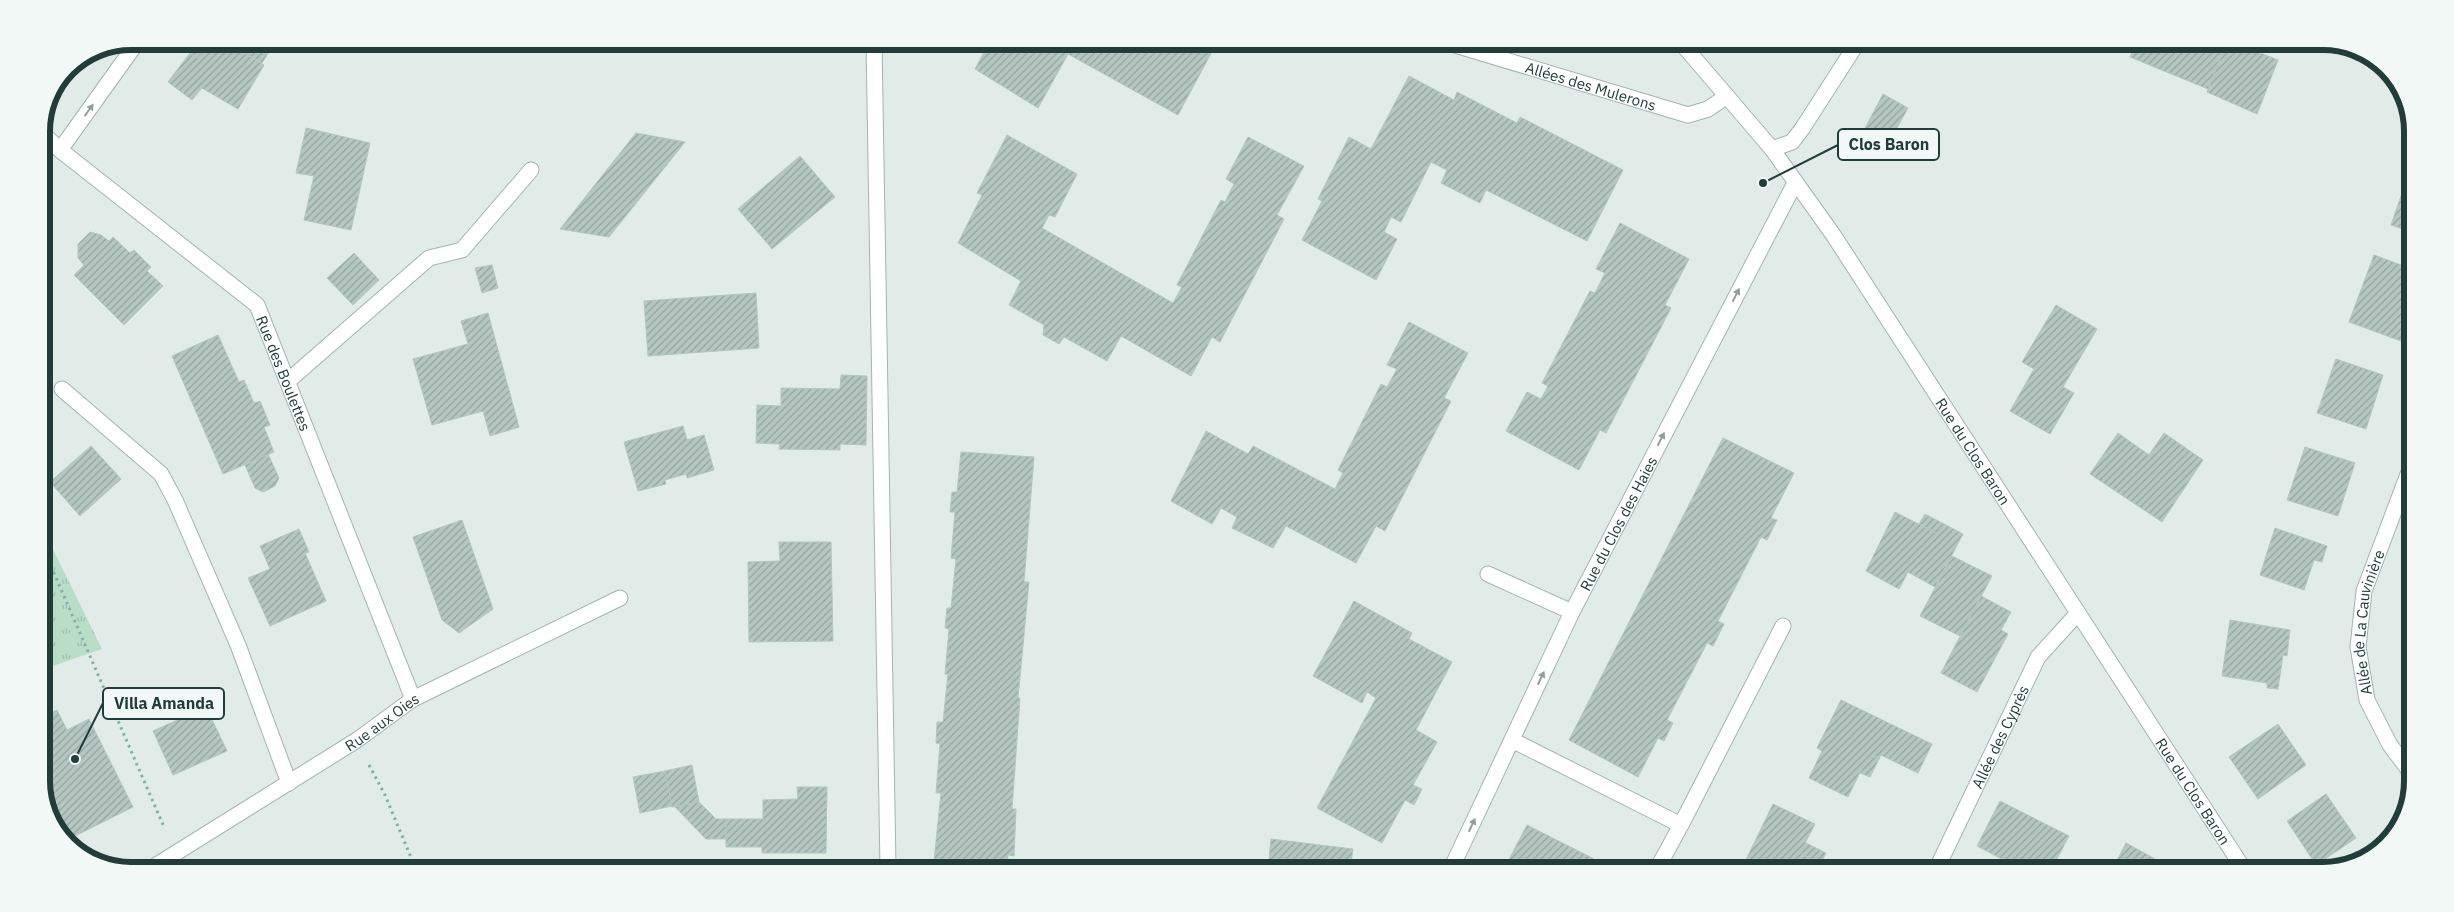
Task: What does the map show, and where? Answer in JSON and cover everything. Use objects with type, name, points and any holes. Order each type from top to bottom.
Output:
[{"type":"street","points":[[60,150],[132,50]]},
{"type":"street","points":[[874,50],[888,862]]},
{"type":"street","name":"Allées des Mulerons","points":[[1472,50],[1688,114],[1708,109],[1727,96]]},
{"type":"street","name":"Rue du Clos Baron","points":[[1688,50],[1772,148],[1834,236],[2239,862]]},
{"type":"street","points":[[1772,148],[1792,142],[1853,50]]},
{"type":"street","name":"Rue des Boulettes","points":[[50,141],[257,305],[413,699]]},
{"type":"street","points":[[288,382],[428,258],[462,250],[531,170]]},
{"type":"street","name":"Rue du Clos des Haies","points":[[1454,862],[1572,612],[1795,183]]},
{"type":"street","points":[[62,390],[160,474],[175,500],[238,645],[289,782]]},
{"type":"street","name":"Allée de La Cauvinière","points":[[2404,485],[2364,591],[2358,647],[2367,700],[2390,745],[2404,764]]},
{"type":"street","points":[[1488,574],[1572,612]]},
{"type":"street","name":"Rue aux Oies","points":[[161,862],[357,740],[413,699],[620,598]]},
{"type":"street","name":"Allée des Cyprès","points":[[1940,862],[2038,657],[2078,613]]},
{"type":"street","points":[[1661,862],[1682,825],[1783,626]]},
{"type":"street","points":[[1512,740],[1682,825]]},
{"type":"path","points":[[50,571],[54,573],[65,592],[91,660],[176,853]]},
{"type":"path","points":[[357,740],[385,794],[413,862]]},
{"type":"green space","points":[[50,543],[102,649],[50,667]]},
{"type":"building","points":[[192,50],[204,50],[198,58],[190,53]]},
{"type":"building","points":[[204,50],[239,50],[264,65],[238,109],[202,88],[192,100],[168,82],[190,53],[198,58]]},
{"type":"building","points":[[240,50],[270,50],[262,63]]},
{"type":"building","points":[[985,50],[1213,50],[1178,115],[1068,54],[1038,108],[975,69]]},
{"type":"building","points":[[2133,50],[2223,50],[2208,89],[2130,57]]},
{"type":"building","points":[[2223,50],[2252,50],[2278,60],[2257,114],[2207,92]]},
{"type":"building","points":[[1409,76],[1454,100],[1457,92],[1517,123],[1520,117],[1623,170],[1587,241],[1486,190],[1480,203],[1441,183],[1447,170],[1431,162],[1401,222],[1391,217],[1384,232],[1397,239],[1376,280],[1302,240],[1322,201],[1318,199],[1349,137],[1371,149]]},
{"type":"building","points":[[1883,94],[1908,108],[1883,153],[1859,140]]},
{"type":"building","points":[[306,128],[370,143],[351,230],[304,220],[314,176],[296,173]]},
{"type":"building","points":[[636,133],[685,142],[609,237],[560,229]]},
{"type":"building","points":[[1007,135],[1077,174],[1055,217],[1049,215],[1042,228],[1173,303],[1182,287],[1177,285],[1221,200],[1225,202],[1234,184],[1226,179],[1248,137],[1304,166],[1277,215],[1284,219],[1220,342],[1212,337],[1191,376],[1121,336],[1107,361],[1064,337],[1059,344],[1043,335],[1044,325],[1009,305],[1021,281],[958,243],[982,195],[977,193]]},
{"type":"building","points":[[800,156],[835,197],[772,249],[738,209]]},
{"type":"building","points":[[2404,187],[2404,229],[2391,225]]},
{"type":"building","points":[[1620,223],[1689,259],[1665,305],[1671,308],[1606,433],[1600,430],[1579,470],[1506,431],[1527,392],[1541,399],[1548,386],[1542,383],[1590,291],[1595,293],[1605,273],[1596,269]]},
{"type":"building","points":[[90,232],[101,235],[109,241],[113,237],[130,253],[134,250],[151,267],[147,271],[163,286],[124,325],[74,275],[84,265],[78,258],[78,244]]},
{"type":"building","points":[[354,253],[379,280],[353,305],[327,278]]},
{"type":"building","points":[[2374,255],[2404,266],[2404,332],[2401,341],[2349,322]]},
{"type":"building","points":[[492,265],[498,288],[482,293],[475,268]]},
{"type":"building","points":[[756,293],[759,348],[648,356],[644,301]]},
{"type":"building","points":[[2056,305],[2097,329],[2063,387],[2074,393],[2050,434],[2010,411],[2034,369],[2022,362]]},
{"type":"building","points":[[488,313],[519,427],[490,436],[483,411],[432,425],[413,359],[468,344],[461,321]]},
{"type":"building","points":[[1409,322],[1468,353],[1444,398],[1451,401],[1385,531],[1376,526],[1356,563],[1286,526],[1273,548],[1232,528],[1237,517],[1221,508],[1212,524],[1171,501],[1206,431],[1248,454],[1253,446],[1335,489],[1343,473],[1338,470],[1381,384],[1387,387],[1397,369],[1387,365]]},
{"type":"building","points":[[218,335],[239,382],[244,380],[254,403],[260,401],[270,425],[264,427],[274,452],[223,474],[172,356]]},
{"type":"building","points":[[2336,359],[2383,375],[2366,429],[2317,413]]},
{"type":"building","points":[[841,375],[867,376],[866,445],[840,444],[840,450],[779,449],[780,444],[756,443],[757,405],[781,406],[781,388],[840,389]]},
{"type":"building","points":[[683,426],[687,440],[704,435],[714,470],[687,478],[686,474],[665,480],[666,484],[638,491],[624,442]]},
{"type":"building","points":[[2118,433],[2149,455],[2164,433],[2203,460],[2162,522],[2090,474]]},
{"type":"building","points":[[1723,438],[1794,473],[1771,518],[1777,520],[1767,540],[1761,537],[1718,621],[1724,624],[1713,646],[1707,643],[1667,720],[1673,723],[1664,741],[1658,738],[1638,777],[1569,740]]},
{"type":"building","points":[[91,446],[121,479],[80,516],[50,482]]},
{"type":"building","points":[[2305,447],[2355,463],[2338,516],[2287,500]]},
{"type":"building","points":[[961,452],[1034,457],[1024,582],[1029,582],[1018,698],[1020,698],[1012,809],[1016,809],[1014,856],[1008,855],[1007,862],[934,861],[941,793],[936,793],[940,744],[936,743],[937,722],[943,722],[948,674],[945,674],[949,629],[945,628],[947,608],[951,608],[956,559],[951,558],[955,512],[950,512],[952,492],[957,492]]},
{"type":"building","points":[[268,454],[279,478],[275,486],[263,492],[255,488],[245,465]]},
{"type":"building","points":[[1895,512],[1938,534],[1944,524],[1963,534],[1935,587],[1908,572],[1899,589],[1866,571]]},
{"type":"building","points":[[1925,514],[1944,524],[1938,534],[1919,524]]},
{"type":"building","points":[[462,520],[493,609],[459,633],[442,620],[413,537]]},
{"type":"building","points":[[2275,528],[2327,546],[2322,562],[2314,560],[2304,590],[2260,575]]},
{"type":"building","points":[[299,529],[309,552],[305,553],[326,601],[270,626],[248,578],[270,569],[260,546]]},
{"type":"building","points":[[779,542],[831,542],[833,641],[749,642],[748,562],[780,561]]},
{"type":"building","points":[[1952,556],[1992,576],[1960,636],[1920,616]]},
{"type":"building","points":[[1981,596],[2011,612],[2001,630],[2008,634],[1977,692],[1941,673]]},
{"type":"building","points":[[1354,601],[1412,633],[1409,639],[1452,662],[1416,730],[1437,742],[1413,785],[1422,789],[1414,805],[1405,800],[1382,843],[1317,808],[1376,698],[1367,692],[1362,703],[1313,676]]},
{"type":"building","points":[[2230,620],[2290,630],[2287,656],[2283,655],[2278,689],[2267,688],[2267,683],[2222,676]]},
{"type":"building","points":[[1841,700],[1932,744],[1918,773],[1881,755],[1866,760],[1848,797],[1809,778],[1822,751],[1817,748]]},
{"type":"building","points":[[206,707],[227,751],[173,775],[153,731]]},
{"type":"building","points":[[57,710],[67,730],[89,719],[133,807],[73,837],[56,812],[50,786],[50,714]]},
{"type":"building","points":[[2278,724],[2306,765],[2258,799],[2229,757]]},
{"type":"building","points":[[1881,755],[1870,777],[1860,773],[1866,760]]},
{"type":"building","points":[[692,765],[699,802],[672,807],[665,771]]},
{"type":"building","points":[[665,771],[672,806],[640,813],[633,777]]},
{"type":"building","points":[[797,787],[827,787],[826,853],[762,853],[762,847],[726,847],[726,819],[763,819],[763,800],[798,799]]},
{"type":"building","points":[[2326,794],[2356,838],[2320,862],[2314,862],[2287,821]]},
{"type":"building","points":[[2000,801],[2069,836],[2055,862],[2008,862],[1977,846]]},
{"type":"building","points":[[699,802],[716,819],[726,819],[726,839],[706,839],[675,807]]},
{"type":"building","points":[[1773,804],[1815,824],[1800,853],[1818,862],[1745,862]]},
{"type":"building","points":[[1527,825],[1594,859],[1592,862],[1508,862]]},
{"type":"building","points":[[1271,839],[1353,849],[1351,862],[1269,862]]},
{"type":"building","points":[[1806,843],[1826,853],[1822,862],[1819,862],[1800,853]]},
{"type":"building","points":[[2126,843],[2155,859],[2154,862],[2116,862]]},
{"type":"place","name":"Clos Baron","points":[[1763,183]]},
{"type":"place","name":"Villa Amanda","points":[[75,759]]}]
